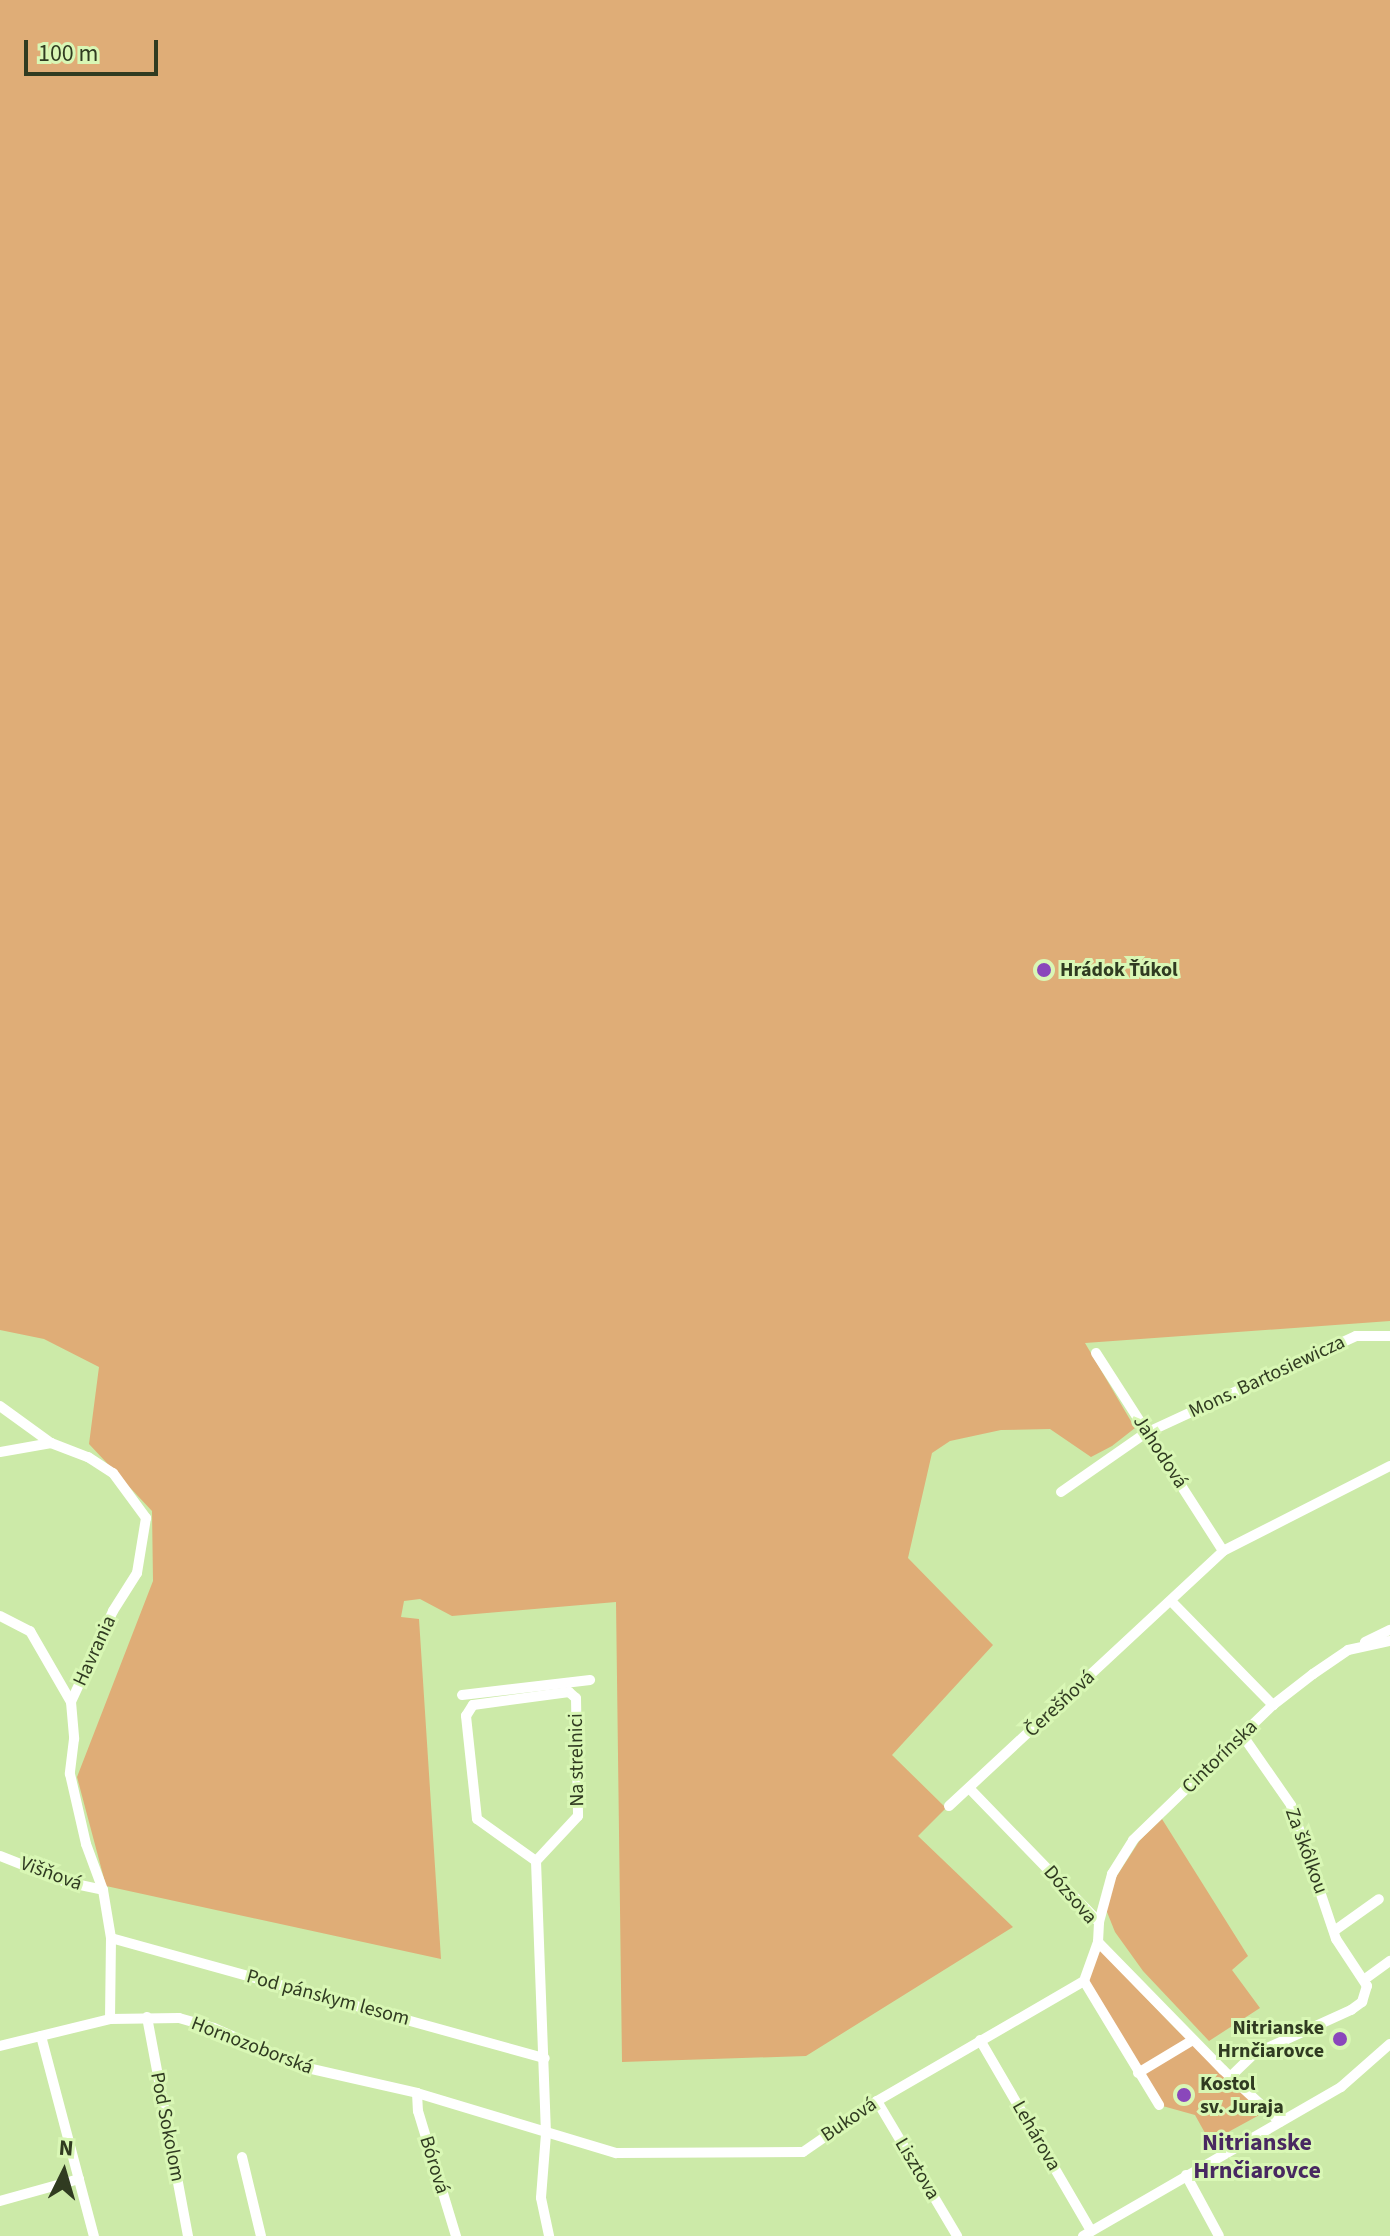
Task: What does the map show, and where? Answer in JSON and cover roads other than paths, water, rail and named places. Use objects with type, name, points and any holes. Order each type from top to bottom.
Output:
[{"type":"street","name":"Mons. Bartosiewicza","points":[[1061,1492],[1146,1433],[1356,1336],[1390,1336]]},
{"type":"street","name":"Jahodová","points":[[1096,1353],[1223,1551]]},
{"type":"street","name":"Havrania","points":[[0,1406],[51,1443],[88,1457],[113,1473],[146,1518],[137,1573],[113,1611],[71,1702],[74,1739],[70,1774],[86,1844],[103,1890],[111,1938],[110,2019]]},
{"type":"street","points":[[0,1452],[51,1443]]},
{"type":"street","name":"Čerešňová","points":[[949,1806],[1223,1551],[1390,1466]]},
{"type":"street","points":[[1171,1601],[1273,1705]]},
{"type":"street","points":[[0,1616],[30,1631],[71,1702]]},
{"type":"street","points":[[1348,1650],[1390,1630]]},
{"type":"street","name":"Cintorínska","points":[[1099,1922],[1112,1874],[1133,1840],[1273,1705],[1348,1650],[1390,1641]]},
{"type":"street","points":[[546,1690],[590,1680]]},
{"type":"street","name":"Na strelnici","points":[[546,1690],[569,1692],[576,1698],[578,1816],[536,1861],[477,1819],[466,1716],[473,1705],[498,1696],[546,1690]]},
{"type":"street","points":[[462,1695],[498,1696]]},
{"type":"street","name":"Za škôlkou","points":[[1243,1736],[1291,1805],[1339,1946],[1365,1979]]},
{"type":"street","name":"Dózsova","points":[[969,1788],[1099,1922],[1098,1942],[1230,2077],[1280,2122]]},
{"type":"street","name":"Višňová","points":[[0,1856],[48,1876],[103,1890]]},
{"type":"street","points":[[536,1861],[545,2058],[546,2134],[541,2198],[549,2236]]},
{"type":"street","points":[[1334,1931],[1379,1899]]},
{"type":"street","name":"Pod pánskym lesom","points":[[111,1938],[545,2058]]},
{"type":"street","points":[[1098,1942],[1084,1981],[1159,2105]]},
{"type":"street","points":[[1230,2077],[1254,2054],[1351,2010],[1367,1994],[1365,1979],[1390,1961]]},
{"type":"street","name":"Buková","points":[[546,2134],[616,2153],[803,2152],[877,2101],[1084,1981]]},
{"type":"street","name":"Pod Sokolom","points":[[147,2017],[188,2236]]},
{"type":"street","name":"Hornozoborská","points":[[0,2046],[110,2019],[179,2018],[214,2028],[303,2067],[417,2093],[546,2134]]},
{"type":"street","points":[[41,2036],[94,2236]]},
{"type":"street","name":"Lehárova","points":[[980,2040],[1087,2234]]},
{"type":"street","points":[[1138,2073],[1193,2040]]},
{"type":"street","points":[[1087,2234],[1341,2087],[1390,2044]]},
{"type":"street","name":"Bórová","points":[[417,2093],[418,2111],[456,2236]]},
{"type":"street","name":"Lisztova","points":[[877,2101],[957,2236]]},
{"type":"street","points":[[242,2157],[261,2236]]},
{"type":"street","points":[[1186,2175],[1219,2236]]},
{"type":"street","points":[[0,2201],[79,2179]]},
{"type":"place","name":"Hrádok Ťúkol","points":[[1044,970]]},
{"type":"place","name":"Nitrianske Hrnčiarovce","points":[[1340,2039]]},
{"type":"place","name":"Kostol sv. Juraja","points":[[1184,2095]]},
{"type":"district","name":"Nitrianske Hrnčiarovce","points":[[1257,2157]]}]
